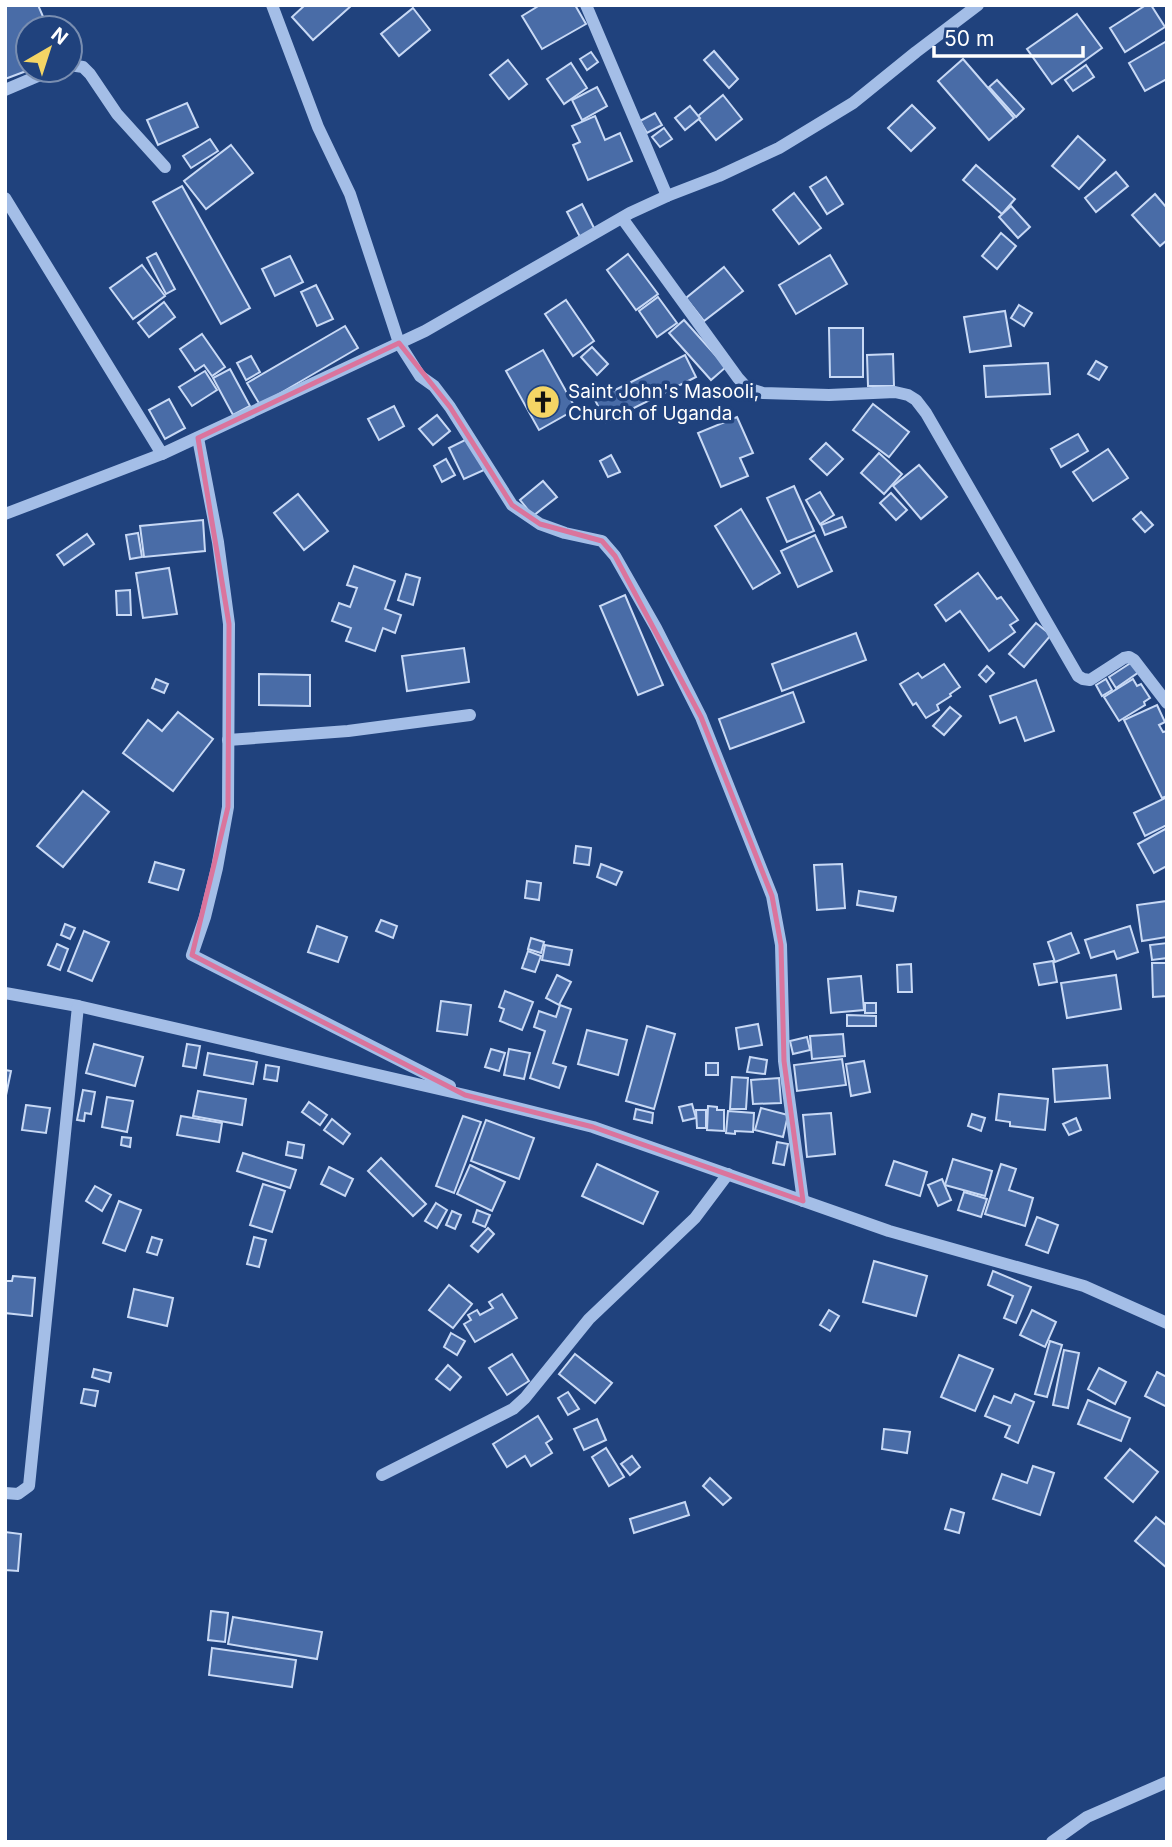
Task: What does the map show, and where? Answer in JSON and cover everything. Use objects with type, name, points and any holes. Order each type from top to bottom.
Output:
[{"type":"street","points":[[272,5],[318,127],[350,194],[399,343],[420,376],[434,386],[450,407],[512,505],[540,524],[602,541],[615,556],[656,628],[701,718],[772,896],[781,945],[784,1061],[803,1200]]},
{"type":"street","points":[[586,5],[667,196]]},
{"type":"street","points":[[5,514],[162,454],[425,331],[622,218],[779,148],[853,103],[978,5]]},
{"type":"street","points":[[84,68],[117,114],[165,167]]},
{"type":"street","points":[[5,198],[162,454]]},
{"type":"street","points":[[622,218],[747,388],[763,393],[895,392],[916,400],[1078,676],[1090,680],[1129,657],[1167,703]]},
{"type":"street","points":[[198,438],[218,542],[229,624],[228,807],[217,868],[192,955],[466,1095]]},
{"type":"street","points":[[228,740],[348,731],[470,715]]},
{"type":"street","points":[[5,993],[78,1006],[466,1095],[593,1127],[889,1231],[1084,1286],[1167,1323]]},
{"type":"street","points":[[5,1493],[18,1494],[29,1486],[78,1006]]},
{"type":"street","points":[[382,1475],[513,1409],[589,1319],[695,1218],[727,1174]]},
{"type":"street","points":[[1052,1842],[1087,1817],[1167,1782]]},
{"type":"highlighted area","points":[[399,343],[450,407],[512,505],[540,524],[602,541],[615,556],[701,717],[772,896],[781,945],[784,1061],[803,1201],[593,1127],[465,1095],[192,955],[228,807],[229,624],[198,438]]},
{"type":"building","points":[[5,5],[38,5],[42,14],[14,14],[14,76],[5,79]]},
{"type":"building","points":[[305,5],[352,5],[313,40],[292,17]]},
{"type":"building","points":[[540,5],[575,5],[586,24],[542,49],[522,16]]},
{"type":"building","points":[[1146,5],[1151,5],[1165,27],[1125,52],[1110,28]]},
{"type":"building","points":[[413,8],[430,30],[399,56],[381,34]]},
{"type":"building","points":[[1077,14],[1102,48],[1052,84],[1027,49]]},
{"type":"building","points":[[1167,41],[1167,79],[1145,91],[1129,63]]},
{"type":"building","points":[[714,51],[738,79],[729,88],[704,60]]},
{"type":"building","points":[[591,52],[598,62],[587,70],[580,59]]},
{"type":"building","points":[[963,59],[1014,118],[989,140],[938,81]]},
{"type":"building","points":[[508,60],[527,84],[509,99],[490,75]]},
{"type":"building","points":[[571,63],[587,88],[564,104],[547,79]]},
{"type":"building","points":[[1086,65],[1094,77],[1073,91],[1065,80]]},
{"type":"building","points":[[997,80],[1024,109],[1016,117],[989,87]]},
{"type":"building","points":[[597,87],[607,106],[582,120],[572,100]]},
{"type":"building","points":[[723,95],[742,119],[716,140],[697,117]]},
{"type":"building","points":[[187,103],[198,127],[158,145],[147,120]]},
{"type":"building","points":[[912,105],[935,128],[911,151],[888,128]]},
{"type":"building","points":[[690,106],[700,118],[685,130],[675,118]]},
{"type":"building","points":[[655,113],[662,125],[647,133],[640,121]]},
{"type":"building","points":[[595,116],[605,140],[620,133],[632,161],[588,180],[573,145],[580,142],[572,126]]},
{"type":"building","points":[[664,128],[672,139],[660,147],[652,137]]},
{"type":"building","points":[[1078,136],[1105,160],[1079,189],[1052,166]]},
{"type":"building","points":[[210,139],[218,151],[191,168],[183,156]]},
{"type":"building","points":[[231,145],[253,173],[206,209],[184,181]]},
{"type":"building","points":[[976,165],[1015,199],[1002,214],[963,180]]},
{"type":"building","points":[[1116,172],[1128,186],[1096,212],[1085,198]]},
{"type":"building","points":[[826,177],[843,204],[827,214],[810,187]]},
{"type":"building","points":[[182,186],[250,308],[221,324],[153,202]]},
{"type":"building","points":[[794,193],[821,228],[799,244],[773,210]]},
{"type":"building","points":[[1155,194],[1167,208],[1167,240],[1160,246],[1132,215]]},
{"type":"building","points":[[582,204],[596,232],[581,239],[567,212]]},
{"type":"building","points":[[1011,206],[1030,227],[1018,238],[999,217]]},
{"type":"building","points":[[1001,233],[1016,246],[997,269],[982,256]]},
{"type":"building","points":[[156,253],[175,289],[166,294],[147,258]]},
{"type":"building","points":[[628,254],[658,294],[636,310],[607,270]]},
{"type":"building","points":[[830,255],[847,284],[796,314],[779,285]]},
{"type":"building","points":[[290,256],[303,282],[275,296],[262,269]]},
{"type":"building","points":[[142,265],[165,296],[133,319],[110,288]]},
{"type":"building","points":[[724,267],[743,291],[704,321],[686,298]]},
{"type":"building","points":[[316,285],[333,319],[317,326],[301,292]]},
{"type":"building","points":[[658,297],[677,323],[657,337],[639,311]]},
{"type":"building","points":[[566,300],[594,341],[573,356],[545,314]]},
{"type":"building","points":[[164,302],[175,317],[149,337],[138,323]]},
{"type":"building","points":[[1019,305],[1032,313],[1024,326],[1011,318]]},
{"type":"building","points":[[1005,311],[1011,346],[970,352],[964,317]]},
{"type":"building","points":[[684,320],[726,367],[711,380],[669,333]]},
{"type":"building","points":[[345,326],[358,348],[260,405],[247,383]]},
{"type":"building","points":[[829,328],[863,328],[863,377],[830,377]]},
{"type":"building","points":[[202,334],[225,367],[212,376],[204,365],[195,371],[180,349]]},
{"type":"building","points":[[592,347],[608,364],[597,375],[581,357]]},
{"type":"building","points":[[543,350],[576,409],[539,430],[506,371]]},
{"type":"building","points":[[893,354],[894,386],[868,386],[867,355]]},
{"type":"building","points":[[685,355],[696,377],[606,422],[595,400]]},
{"type":"building","points":[[251,356],[260,372],[246,380],[237,363]]},
{"type":"building","points":[[1096,361],[1107,367],[1099,380],[1088,374]]},
{"type":"building","points":[[1048,363],[1050,394],[986,397],[984,366]]},
{"type":"building","points":[[230,369],[250,406],[233,415],[213,378]]},
{"type":"building","points":[[205,371],[217,390],[192,406],[179,387]]},
{"type":"building","points":[[169,399],[185,428],[165,439],[149,410]]},
{"type":"building","points":[[873,404],[909,432],[889,457],[853,430]]},
{"type":"building","points":[[394,406],[404,426],[379,440],[368,419]]},
{"type":"building","points":[[437,415],[450,431],[433,445],[419,429]]},
{"type":"building","points":[[737,417],[753,453],[740,458],[748,476],[721,487],[698,433]]},
{"type":"building","points":[[1078,434],[1088,451],[1061,467],[1051,449]]},
{"type":"building","points":[[469,438],[484,470],[464,479],[449,448]]},
{"type":"building","points":[[826,443],[843,459],[827,475],[810,459]]},
{"type":"building","points":[[1108,449],[1128,478],[1093,501],[1073,472]]},
{"type":"building","points":[[879,453],[902,474],[884,494],[861,473]]},
{"type":"building","points":[[611,455],[620,472],[608,477],[600,461]]},
{"type":"building","points":[[446,459],[455,475],[442,482],[434,466]]},
{"type":"building","points":[[919,465],[947,497],[921,519],[893,486]]},
{"type":"building","points":[[543,481],[557,497],[533,516],[520,500]]},
{"type":"building","points":[[794,486],[814,531],[787,542],[767,498]]},
{"type":"building","points":[[820,492],[834,515],[820,524],[806,500]]},
{"type":"building","points":[[891,493],[907,510],[896,520],[880,503]]},
{"type":"building","points":[[298,494],[328,531],[304,550],[274,513]]},
{"type":"building","points":[[741,509],[780,573],[753,589],[715,526]]},
{"type":"building","points":[[1141,512],[1153,525],[1145,532],[1133,519]]},
{"type":"building","points":[[842,517],[846,527],[825,535],[821,525]]},
{"type":"building","points":[[203,520],[205,551],[144,557],[140,526]]},
{"type":"building","points":[[138,533],[142,557],[130,559],[126,535]]},
{"type":"building","points":[[87,534],[94,544],[64,565],[57,555]]},
{"type":"building","points":[[815,535],[832,571],[798,587],[781,551]]},
{"type":"building","points":[[354,566],[395,581],[385,609],[401,615],[395,633],[383,628],[375,651],[346,641],[351,628],[332,621],[339,603],[350,607],[357,588],[347,585]]},
{"type":"building","points":[[169,568],[177,614],[143,618],[136,573]]},
{"type":"building","points":[[978,573],[997,599],[1001,597],[1018,620],[1010,625],[1015,632],[989,651],[960,611],[946,621],[935,605]]},
{"type":"building","points":[[406,574],[420,578],[413,605],[398,600]]},
{"type":"building","points":[[130,590],[131,615],[117,615],[116,591]]},
{"type":"building","points":[[625,595],[663,685],[638,695],[600,606]]},
{"type":"building","points":[[1036,623],[1051,635],[1024,667],[1009,654]]},
{"type":"building","points":[[856,633],[866,660],[782,691],[772,664]]},
{"type":"building","points":[[464,648],[469,682],[407,691],[402,656]]},
{"type":"building","points":[[1132,662],[1139,672],[1116,688],[1109,677]]},
{"type":"building","points":[[944,664],[960,687],[937,705],[939,710],[926,718],[916,703],[913,705],[900,684],[918,673],[922,678]]},
{"type":"building","points":[[987,666],[994,673],[986,682],[979,675]]},
{"type":"building","points":[[259,674],[310,675],[310,706],[259,705]]},
{"type":"building","points":[[156,679],[168,684],[164,693],[152,688]]},
{"type":"building","points":[[1106,679],[1112,690],[1102,696],[1096,685]]},
{"type":"building","points":[[1133,679],[1137,686],[1141,684],[1150,698],[1144,702],[1145,705],[1119,721],[1104,697]]},
{"type":"building","points":[[1036,680],[1054,731],[1025,741],[1016,717],[1000,723],[990,696]]},
{"type":"building","points":[[793,692],[804,722],[730,749],[719,719]]},
{"type":"building","points":[[1157,705],[1165,722],[1159,725],[1163,732],[1167,731],[1167,796],[1162,798],[1124,720]]},
{"type":"building","points":[[950,707],[961,716],[944,735],[933,726]]},
{"type":"building","points":[[178,712],[213,739],[173,791],[123,753],[148,720],[162,731]]},
{"type":"building","points":[[83,791],[109,812],[63,867],[37,846]]},
{"type":"building","points":[[1167,797],[1167,825],[1145,836],[1134,813]]},
{"type":"building","points":[[1167,828],[1167,866],[1154,873],[1138,844]]},
{"type":"building","points":[[576,846],[591,848],[589,865],[574,863]]},
{"type":"building","points":[[155,862],[184,870],[178,890],[149,882]]},
{"type":"building","points":[[601,864],[622,872],[616,885],[597,877]]},
{"type":"building","points":[[842,864],[845,908],[817,910],[814,865]]},
{"type":"building","points":[[527,881],[541,883],[539,900],[525,898]]},
{"type":"building","points":[[859,891],[896,897],[893,911],[857,905]]},
{"type":"building","points":[[1167,901],[1167,937],[1142,941],[1137,905]]},
{"type":"building","points":[[381,920],[397,926],[393,938],[376,931]]},
{"type":"building","points":[[65,924],[75,928],[70,939],[61,935]]},
{"type":"building","points":[[317,926],[347,937],[338,962],[308,952]]},
{"type":"building","points":[[1130,926],[1138,952],[1117,959],[1114,951],[1091,958],[1085,940]]},
{"type":"building","points":[[84,931],[109,942],[92,981],[68,971]]},
{"type":"building","points":[[1071,933],[1079,953],[1055,962],[1048,942]]},
{"type":"building","points":[[531,938],[544,942],[541,953],[528,949]]},
{"type":"building","points":[[1167,943],[1167,958],[1152,960],[1150,945]]},
{"type":"building","points":[[57,944],[68,949],[60,970],[48,965]]},
{"type":"building","points":[[545,945],[572,950],[569,965],[542,960]]},
{"type":"building","points":[[528,951],[541,956],[535,972],[522,968]]},
{"type":"building","points":[[1053,961],[1057,982],[1039,985],[1034,964]]},
{"type":"building","points":[[1152,963],[1167,963],[1167,996],[1153,997]]},
{"type":"building","points":[[911,964],[912,992],[898,992],[897,965]]},
{"type":"building","points":[[557,975],[571,982],[559,1005],[546,998]]},
{"type":"building","points":[[1116,975],[1121,1009],[1067,1018],[1061,983]]},
{"type":"building","points":[[861,976],[864,1010],[831,1013],[828,979]]},
{"type":"building","points":[[505,991],[533,1002],[522,1030],[500,1021],[504,1009],[499,1007]]},
{"type":"building","points":[[441,1001],[471,1005],[467,1035],[437,1031]]},
{"type":"building","points":[[865,1003],[876,1003],[876,1013],[865,1013]]},
{"type":"building","points":[[560,1005],[571,1009],[553,1063],[566,1067],[559,1088],[530,1078],[545,1031],[534,1027],[539,1011],[556,1017]]},
{"type":"building","points":[[847,1015],[876,1016],[876,1026],[847,1026]]},
{"type":"building","points":[[758,1024],[762,1045],[739,1049],[736,1028]]},
{"type":"building","points":[[647,1026],[675,1034],[654,1109],[626,1101]]},
{"type":"building","points":[[587,1030],[627,1040],[618,1075],[578,1064]]},
{"type":"building","points":[[843,1034],[845,1056],[812,1059],[810,1036]]},
{"type":"building","points":[[807,1037],[810,1050],[793,1054],[790,1041]]},
{"type":"building","points":[[94,1044],[143,1057],[135,1086],[86,1073]]},
{"type":"building","points":[[187,1044],[200,1046],[196,1068],[183,1066]]},
{"type":"building","points":[[491,1049],[505,1053],[499,1071],[485,1067]]},
{"type":"building","points":[[509,1049],[530,1053],[524,1079],[504,1075]]},
{"type":"building","points":[[208,1053],[257,1062],[253,1084],[204,1075]]},
{"type":"building","points":[[750,1057],[767,1060],[765,1074],[747,1072]]},
{"type":"building","points":[[842,1059],[846,1085],[797,1091],[794,1065]]},
{"type":"building","points":[[864,1061],[870,1092],[851,1096],[846,1064]]},
{"type":"building","points":[[706,1063],[718,1063],[718,1075],[706,1075]]},
{"type":"building","points":[[266,1065],[279,1067],[277,1081],[264,1079]]},
{"type":"building","points":[[1107,1065],[1110,1098],[1055,1102],[1053,1069]]},
{"type":"building","points":[[5,1070],[11,1071],[5,1100]]},
{"type":"building","points":[[732,1077],[748,1078],[746,1109],[730,1109]]},
{"type":"building","points":[[779,1078],[781,1103],[753,1104],[751,1080]]},
{"type":"building","points":[[83,1090],[95,1092],[91,1114],[85,1113],[84,1121],[77,1120]]},
{"type":"building","points":[[198,1091],[246,1099],[242,1125],[193,1116]]},
{"type":"building","points":[[999,1094],[1048,1099],[1045,1130],[1010,1126],[1010,1122],[996,1120]]},
{"type":"building","points":[[107,1097],[133,1101],[127,1132],[102,1127]]},
{"type":"building","points":[[309,1102],[327,1115],[320,1125],[302,1112]]},
{"type":"building","points":[[692,1104],[696,1118],[683,1121],[679,1107]]},
{"type":"building","points":[[26,1105],[50,1108],[46,1133],[22,1130]]},
{"type":"building","points":[[708,1106],[724,1110],[724,1131],[707,1130]]},
{"type":"building","points":[[761,1108],[788,1115],[783,1137],[755,1130]]},
{"type":"building","points":[[636,1109],[653,1113],[652,1123],[634,1119]]},
{"type":"building","points":[[696,1110],[706,1110],[706,1128],[697,1128]]},
{"type":"building","points":[[728,1111],[754,1113],[753,1132],[726,1133]]},
{"type":"building","points":[[831,1113],[835,1154],[807,1157],[803,1115]]},
{"type":"building","points":[[972,1114],[985,1118],[981,1131],[968,1126]]},
{"type":"building","points":[[181,1116],[222,1123],[219,1142],[177,1135]]},
{"type":"building","points":[[463,1116],[481,1122],[454,1193],[436,1186]]},
{"type":"building","points":[[1076,1118],[1081,1130],[1069,1135],[1063,1124]]},
{"type":"building","points":[[332,1119],[350,1134],[343,1144],[324,1130]]},
{"type":"building","points":[[486,1120],[534,1138],[519,1179],[471,1161]]},
{"type":"building","points":[[122,1137],[131,1138],[130,1147],[121,1145]]},
{"type":"building","points":[[288,1142],[304,1145],[302,1158],[286,1155]]},
{"type":"building","points":[[777,1142],[788,1144],[784,1165],[773,1163]]},
{"type":"building","points":[[243,1153],[296,1170],[290,1188],[237,1171]]},
{"type":"building","points":[[381,1158],[426,1204],[413,1216],[368,1171]]},
{"type":"building","points":[[953,1159],[992,1171],[985,1196],[945,1185]]},
{"type":"building","points":[[894,1161],[927,1172],[920,1196],[886,1185]]},
{"type":"building","points":[[597,1164],[658,1192],[643,1224],[582,1196]]},
{"type":"building","points":[[1001,1164],[1016,1169],[1009,1190],[1033,1198],[1025,1226],[985,1214]]},
{"type":"building","points":[[470,1165],[505,1182],[492,1211],[457,1194]]},
{"type":"building","points":[[329,1167],[353,1179],[345,1196],[321,1184]]},
{"type":"building","points":[[942,1179],[951,1200],[938,1206],[928,1185]]},
{"type":"building","points":[[263,1184],[285,1191],[272,1232],[250,1225]]},
{"type":"building","points":[[95,1186],[111,1195],[102,1211],[86,1201]]},
{"type":"building","points":[[964,1192],[987,1199],[981,1217],[958,1210]]},
{"type":"building","points":[[119,1201],[141,1210],[125,1251],[103,1243]]},
{"type":"building","points":[[436,1203],[447,1210],[437,1228],[425,1221]]},
{"type":"building","points":[[477,1210],[490,1215],[485,1227],[473,1222]]},
{"type":"building","points":[[452,1211],[461,1215],[455,1229],[446,1225]]},
{"type":"building","points":[[1037,1217],[1058,1225],[1048,1253],[1026,1245]]},
{"type":"building","points":[[488,1228],[494,1234],[478,1252],[471,1246]]},
{"type":"building","points":[[152,1237],[162,1240],[157,1255],[147,1252]]},
{"type":"building","points":[[254,1237],[266,1240],[259,1267],[247,1264]]},
{"type":"building","points":[[874,1261],[927,1276],[916,1316],[863,1302]]},
{"type":"building","points":[[993,1271],[1031,1287],[1016,1323],[1004,1318],[1013,1296],[988,1285]]},
{"type":"building","points":[[13,1276],[35,1278],[32,1316],[5,1313],[5,1281],[12,1281]]},
{"type":"building","points":[[449,1285],[472,1304],[453,1328],[429,1310]]},
{"type":"building","points":[[134,1289],[173,1298],[167,1326],[128,1317]]},
{"type":"building","points":[[502,1294],[517,1318],[475,1342],[464,1324],[471,1320],[468,1315],[477,1310],[480,1315],[493,1308],[489,1302]]},
{"type":"building","points":[[829,1310],[839,1316],[830,1331],[820,1325]]},
{"type":"building","points":[[1032,1310],[1056,1322],[1045,1347],[1020,1335]]},
{"type":"building","points":[[451,1333],[465,1341],[457,1355],[444,1347]]},
{"type":"building","points":[[1050,1341],[1062,1345],[1047,1397],[1035,1394]]},
{"type":"building","points":[[1064,1350],[1079,1353],[1068,1408],[1053,1405]]},
{"type":"building","points":[[512,1354],[529,1381],[507,1395],[489,1368]]},
{"type":"building","points":[[575,1354],[612,1383],[595,1403],[559,1374]]},
{"type":"building","points":[[959,1355],[993,1369],[975,1411],[941,1397]]},
{"type":"building","points":[[448,1365],[461,1377],[450,1390],[436,1379]]},
{"type":"building","points":[[1099,1368],[1126,1382],[1115,1404],[1088,1389]]},
{"type":"building","points":[[94,1369],[111,1373],[109,1382],[92,1377]]},
{"type":"building","points":[[1157,1372],[1167,1377],[1167,1407],[1145,1396]]},
{"type":"building","points":[[84,1389],[98,1391],[95,1406],[81,1403]]},
{"type":"building","points":[[568,1392],[579,1409],[568,1415],[558,1398]]},
{"type":"building","points":[[1015,1394],[1034,1402],[1018,1443],[1005,1437],[1010,1426],[985,1416],[994,1396],[1011,1403]]},
{"type":"building","points":[[1088,1400],[1130,1418],[1121,1441],[1078,1424]]},
{"type":"building","points":[[538,1416],[552,1439],[546,1443],[552,1453],[531,1466],[525,1456],[507,1467],[493,1444]]},
{"type":"building","points":[[597,1419],[606,1440],[584,1450],[574,1429]]},
{"type":"building","points":[[884,1429],[910,1432],[907,1453],[882,1449]]},
{"type":"building","points":[[606,1448],[624,1477],[609,1486],[592,1457]]},
{"type":"building","points":[[1130,1449],[1158,1472],[1133,1502],[1105,1478]]},
{"type":"building","points":[[632,1456],[640,1467],[630,1475],[621,1464]]},
{"type":"building","points":[[1033,1466],[1054,1473],[1040,1515],[993,1499],[1002,1474],[1027,1483]]},
{"type":"building","points":[[710,1478],[731,1498],[723,1505],[703,1486]]},
{"type":"building","points":[[685,1502],[689,1515],[634,1533],[630,1519]]},
{"type":"building","points":[[951,1509],[964,1513],[959,1533],[945,1529]]},
{"type":"building","points":[[1156,1517],[1167,1526],[1167,1568],[1135,1541]]},
{"type":"building","points":[[5,1532],[21,1534],[18,1571],[5,1570]]},
{"type":"building","points":[[211,1611],[228,1613],[225,1642],[208,1640]]},
{"type":"building","points":[[233,1617],[322,1632],[317,1659],[228,1644]]},
{"type":"building","points":[[212,1648],[296,1660],[292,1687],[209,1675]]},
{"type":"place","name":"Saint John's Masooli, Church of Uganda","points":[[543,402]]}]
